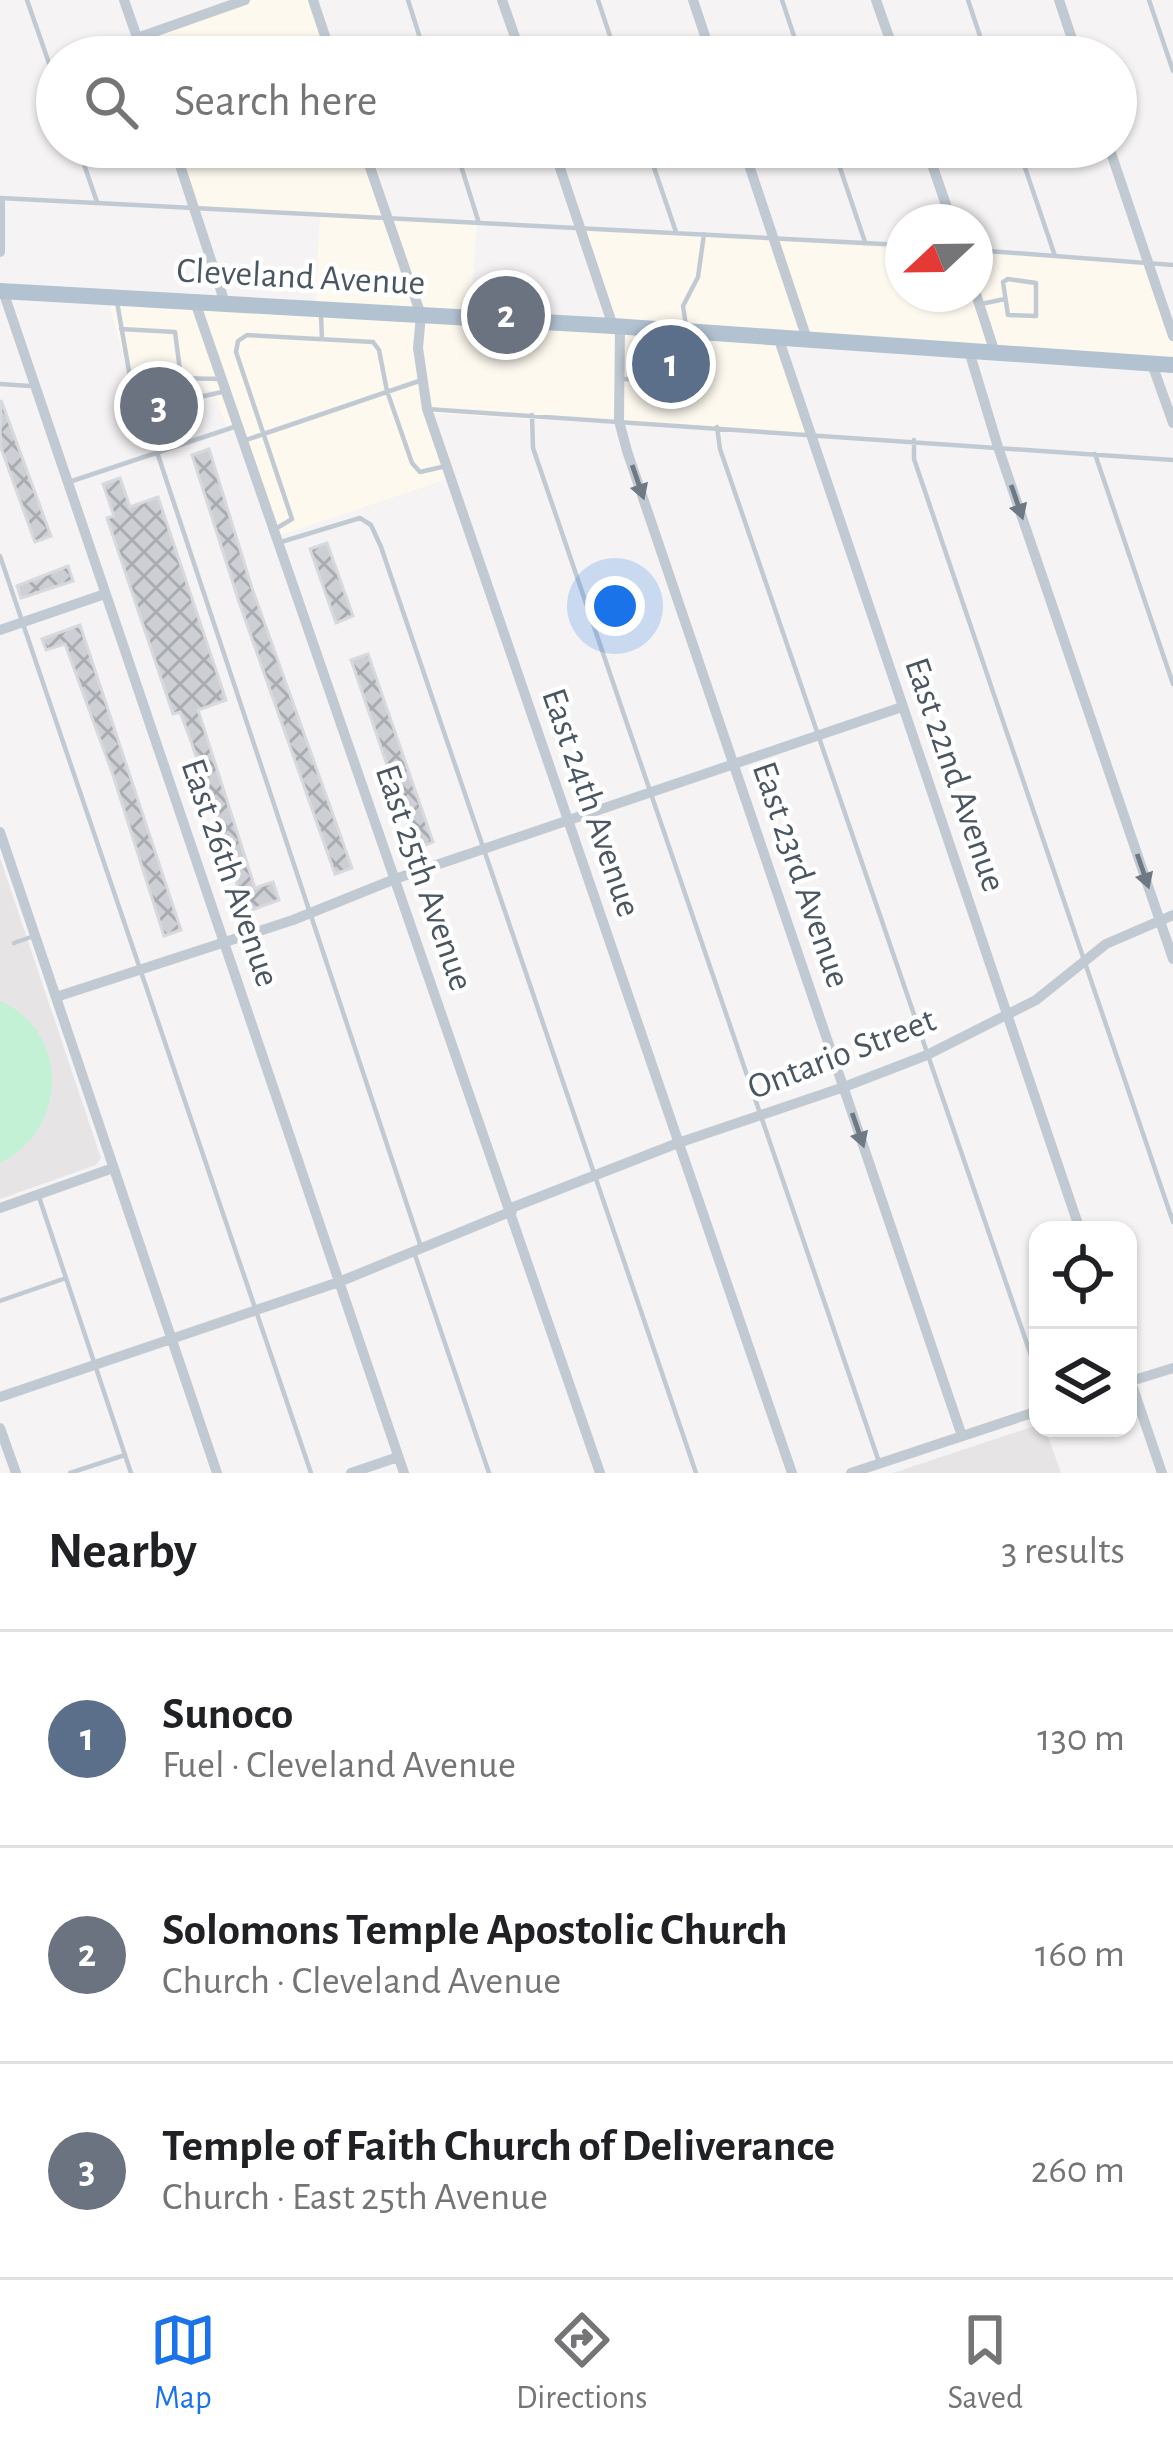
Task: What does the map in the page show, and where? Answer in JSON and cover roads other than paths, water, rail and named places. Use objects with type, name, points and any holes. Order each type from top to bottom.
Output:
[{"type":"main road","name":"Cleveland Avenue","points":[[2,291],[648,328],[1173,365]]},
{"type":"street","points":[[124,0],[136,36]]},
{"type":"street","points":[[142,36],[221,4],[245,0]]},
{"type":"street","points":[[313,0],[325,36]]},
{"type":"street","points":[[502,0],[515,36]]},
{"type":"street","points":[[693,0],[705,36]]},
{"type":"street","points":[[876,0],[889,36]]},
{"type":"street","points":[[1059,0],[1071,36]]},
{"type":"street","points":[[181,168],[225,304]]},
{"type":"street","name":"East 24th Avenue","points":[[370,168],[422,315],[418,348],[427,409],[791,1473]]},
{"type":"street","name":"East 23rd Avenue","points":[[560,168],[616,326],[619,421],[962,1436]]},
{"type":"street","points":[[750,168],[807,339]]},
{"type":"street","points":[[933,168],[946,204]]},
{"type":"street","points":[[1115,168],[1173,336]]},
{"type":"street","points":[[0,200],[0,252]]},
{"type":"street","name":"East 26th Avenue","points":[[2,291],[404,1473]]},
{"type":"street","name":"East 25th Avenue","points":[[195,302],[601,1473]]},
{"type":"street","points":[[982,312],[995,353]]},
{"type":"street","name":"East 22nd Avenue","points":[[778,337],[1077,1221]]},
{"type":"street","points":[[969,351],[998,447],[1166,917],[1173,959]]},
{"type":"street","points":[[1152,364],[1173,423]]},
{"type":"street","points":[[0,630],[106,594]]},
{"type":"street","points":[[56,997],[902,707]]},
{"type":"street","points":[[0,832],[217,1473]]},
{"type":"street","name":"Ontario Street","points":[[0,1397],[339,1282],[594,1175],[927,1054],[1036,1000],[1106,944],[1166,917]]},
{"type":"street","points":[[0,1208],[113,1168]]},
{"type":"street","points":[[1137,1376],[1173,1368]]},
{"type":"street","points":[[1137,1401],[1162,1473]]},
{"type":"street","points":[[851,1473],[1029,1414]]},
{"type":"street","points":[[0,1427],[16,1473]]},
{"type":"street","points":[[351,1473],[398,1457]]},
{"type":"lane","points":[[27,0],[40,36]]},
{"type":"lane","points":[[408,0],[419,36]]},
{"type":"lane","points":[[598,0],[610,36]]},
{"type":"lane","points":[[782,0],[794,36]]},
{"type":"lane","points":[[968,0],[980,36]]},
{"type":"lane","points":[[1149,0],[1173,71]]},
{"type":"lane","points":[[85,168],[97,202]]},
{"type":"lane","points":[[462,168],[478,220]]},
{"type":"lane","points":[[654,168],[676,232]]},
{"type":"lane","points":[[840,168],[866,242]]},
{"type":"lane","points":[[1025,168],[1055,256]]},
{"type":"lane","points":[[0,200],[885,244]]},
{"type":"lane","points":[[677,382],[692,383],[690,332],[683,306],[698,277],[704,233]]},
{"type":"lane","points":[[993,251],[1173,265]]},
{"type":"lane","points":[[1006,280],[1033,281],[1038,313],[1010,316],[1005,299],[1006,280]]},
{"type":"lane","points":[[116,297],[130,377],[224,385]]},
{"type":"lane","points":[[993,301],[1005,299]]},
{"type":"lane","points":[[321,309],[322,339]]},
{"type":"lane","points":[[645,380],[648,328]]},
{"type":"lane","points":[[121,329],[175,332],[181,378]]},
{"type":"lane","points":[[273,530],[292,518],[236,352],[238,341],[247,335],[375,344],[415,469],[425,472],[446,466]]},
{"type":"lane","points":[[646,356],[665,358]]},
{"type":"lane","points":[[679,358],[693,359]]},
{"type":"lane","points":[[646,369],[664,370]]},
{"type":"lane","points":[[678,371],[692,372]]},
{"type":"lane","points":[[619,379],[663,381]]},
{"type":"lane","points":[[242,441],[423,380]]},
{"type":"lane","points":[[0,384],[36,386]]},
{"type":"lane","points":[[224,385],[148,409],[144,416],[311,913],[489,1473]]},
{"type":"lane","points":[[427,409],[1173,460]]},
{"type":"lane","points":[[532,416],[533,448],[879,1463]]},
{"type":"lane","points":[[68,483],[237,426]]},
{"type":"lane","points":[[717,427],[720,449],[1029,1350]]},
{"type":"lane","points":[[914,440],[914,459],[1173,1222]]},
{"type":"lane","points":[[1095,454],[1173,684]]},
{"type":"lane","points":[[278,544],[360,518],[371,525],[696,1473]]},
{"type":"lane","points":[[0,556],[311,1473]]},
{"type":"lane","points":[[14,943],[34,935]]},
{"type":"lane","points":[[38,1194],[131,1473]]},
{"type":"lane","points":[[0,1301],[66,1278]]},
{"type":"lane","points":[[70,1473],[125,1455]]},
{"type":"place","name":"Solomons Temple Apostolic Church","points":[[506,315]]},
{"type":"place","name":"Sunoco","points":[[671,364]]},
{"type":"place","name":"Temple of Faith Church of Deliverance","points":[[159,406]]}]
